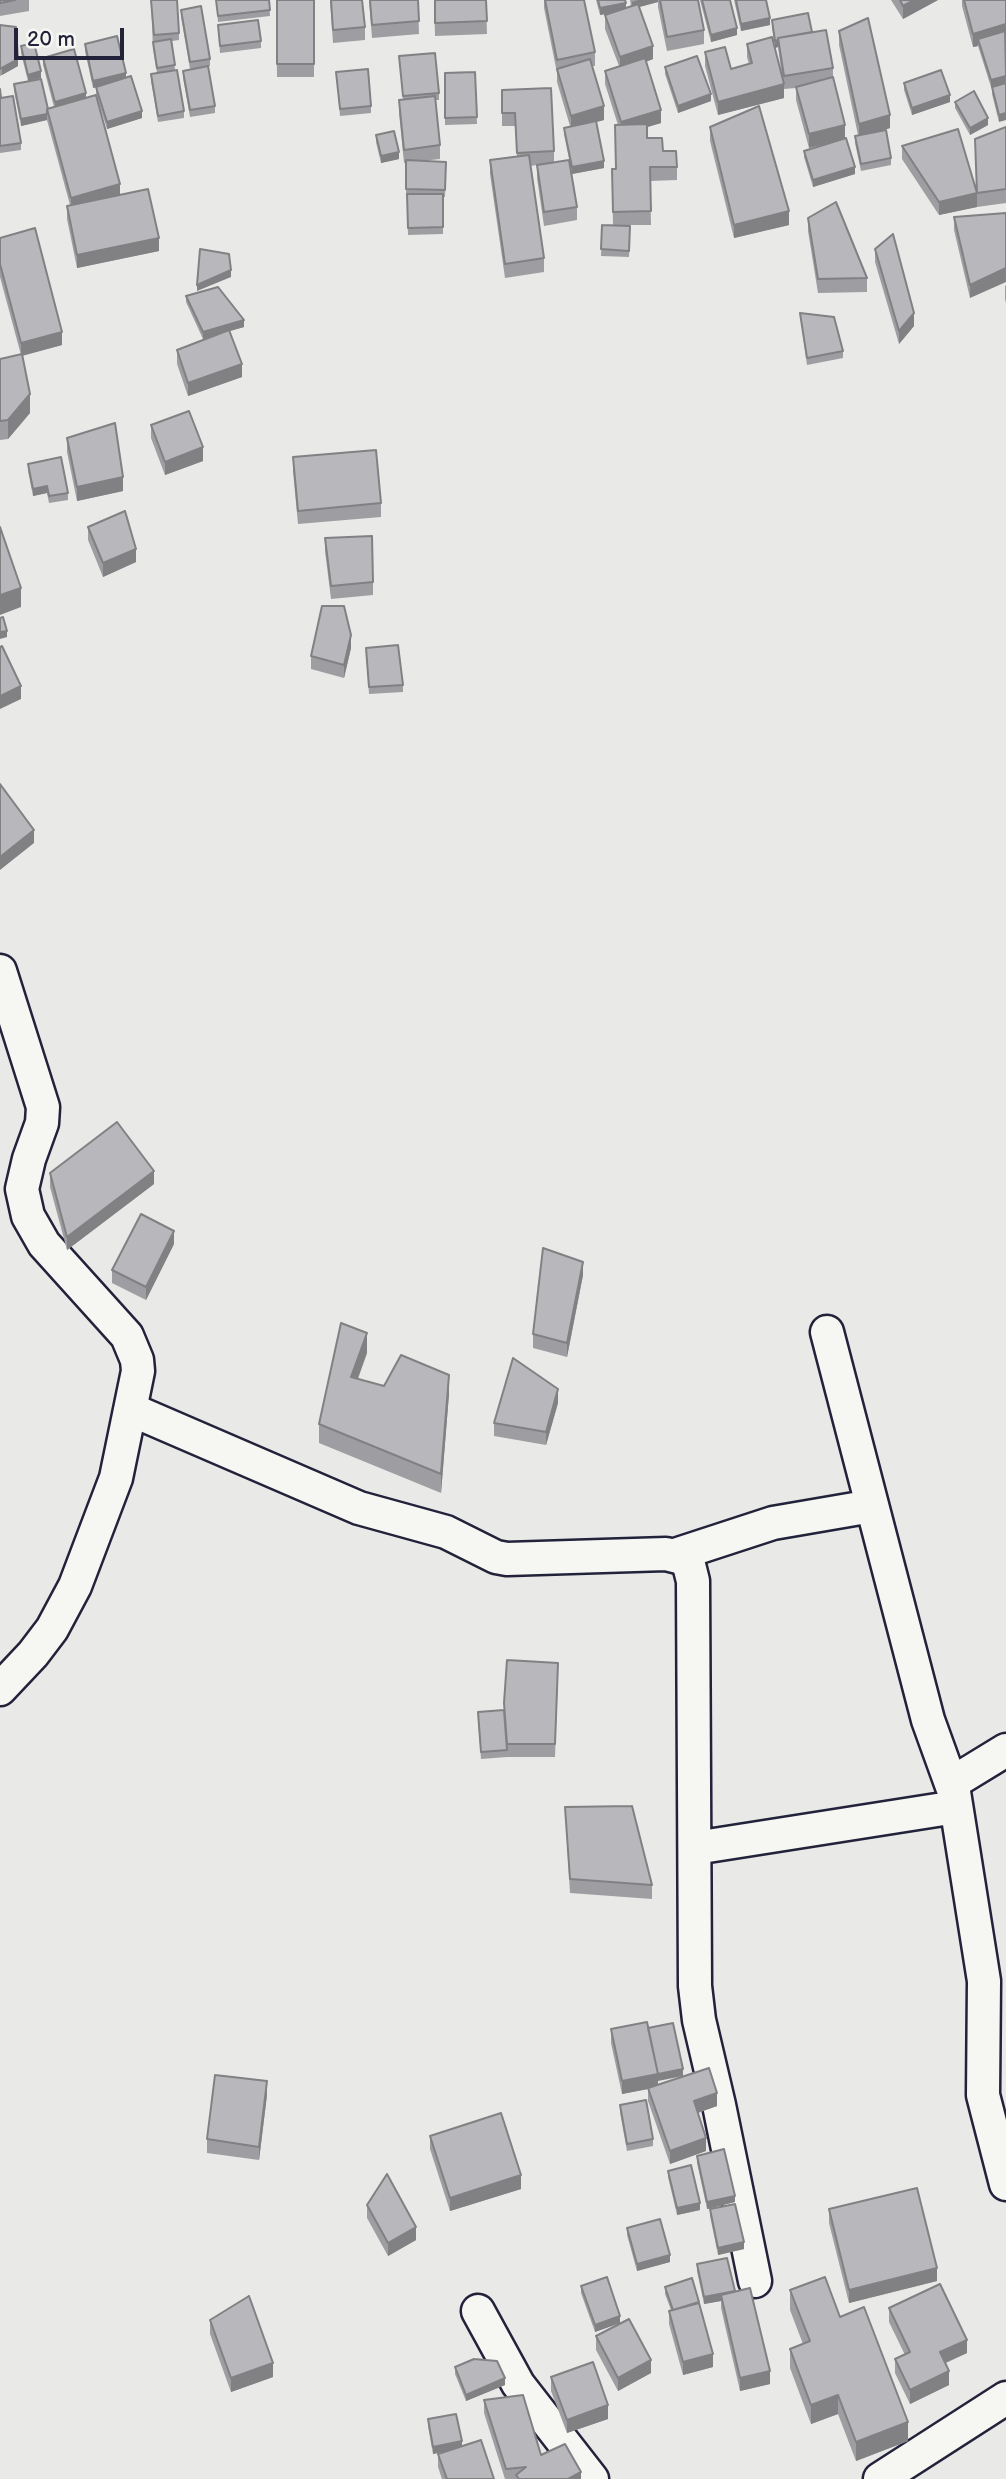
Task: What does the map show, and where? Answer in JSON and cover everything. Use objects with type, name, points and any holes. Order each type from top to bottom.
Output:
[{"type":"street","points":[[0,971],[43,1107],[42,1123],[24,1179],[24,1205],[35,1232],[44,1244],[127,1336],[137,1360],[138,1371],[116,1478],[75,1586],[40,1646],[0,1689]]},
{"type":"street","points":[[827,1332],[928,1720],[954,1795],[984,1982],[983,2095],[1006,2184]]},
{"type":"street","points":[[132,1409],[359,1507],[446,1532],[496,1557],[507,1559],[675,1555],[773,1523],[872,1506]]},
{"type":"street","points":[[675,1555],[689,1565],[693,1581],[695,1986],[699,2020],[755,2281]]},
{"type":"street","points":[[695,1848],[954,1795],[1006,1750]]},
{"type":"street","points":[[478,2311],[518,2384],[592,2479]]},
{"type":"street","points":[[880,2479],[1006,2398]]},
{"type":"building","points":[[151,0],[177,0],[179,33],[154,35]]},
{"type":"building","points":[[216,0],[269,0],[270,10],[218,16]]},
{"type":"building","points":[[277,0],[314,0],[314,64],[277,64]]},
{"type":"building","points":[[331,0],[362,0],[365,27],[333,30]]},
{"type":"building","points":[[370,0],[418,0],[419,21],[372,25]]},
{"type":"building","points":[[435,0],[486,0],[487,21],[435,23]]},
{"type":"building","points":[[545,0],[584,0],[595,52],[557,60]]},
{"type":"building","points":[[598,0],[625,0],[626,3],[600,8]]},
{"type":"building","points":[[660,0],[698,0],[704,30],[667,37]]},
{"type":"building","points":[[702,0],[730,0],[737,28],[711,35]]},
{"type":"building","points":[[736,0],[766,0],[770,18],[741,24]]},
{"type":"building","points":[[900,0],[914,0],[903,6]]},
{"type":"building","points":[[964,0],[1006,0],[1006,24],[973,34]]},
{"type":"building","points":[[638,4],[653,46],[620,57],[605,15]]},
{"type":"building","points":[[201,6],[210,59],[190,62],[181,10]]},
{"type":"building","points":[[808,13],[812,32],[778,38],[775,41],[772,20]]},
{"type":"building","points":[[868,18],[890,115],[859,124],[839,31]]},
{"type":"building","points":[[258,20],[261,41],[220,46],[218,25]]},
{"type":"building","points":[[0,25],[16,27],[18,59],[0,69]]},
{"type":"building","points":[[826,30],[833,68],[784,76],[778,38]]},
{"type":"building","points":[[1005,31],[1006,76],[991,80],[978,39]]},
{"type":"building","points":[[117,36],[126,73],[93,81],[85,44]]},
{"type":"building","points":[[772,37],[784,84],[718,102],[705,52],[725,47],[731,69],[752,63],[747,44]]},
{"type":"building","points":[[171,39],[175,65],[157,68],[153,42]]},
{"type":"building","points":[[34,43],[41,71],[28,75],[21,46]]},
{"type":"building","points":[[74,49],[86,93],[55,102],[43,58]]},
{"type":"building","points":[[435,53],[439,93],[403,96],[399,56]]},
{"type":"building","points":[[697,56],[711,94],[678,106],[665,67]]},
{"type":"building","points":[[645,58],[661,110],[621,122],[605,71]]},
{"type":"building","points":[[590,59],[604,106],[571,116],[557,69]]},
{"type":"building","points":[[208,66],[215,106],[190,110],[183,71]]},
{"type":"building","points":[[368,69],[371,106],[340,109],[336,72]]},
{"type":"building","points":[[177,70],[184,111],[158,116],[151,74]]},
{"type":"building","points":[[941,70],[950,95],[912,108],[904,83]]},
{"type":"building","points":[[475,72],[477,117],[445,118],[445,73]]},
{"type":"building","points":[[131,76],[142,111],[107,122],[96,87]]},
{"type":"building","points":[[833,77],[845,125],[809,134],[796,87]]},
{"type":"building","points":[[41,79],[47,114],[21,119],[14,84]]},
{"type":"building","points":[[1006,83],[1006,113],[999,115],[992,87]]},
{"type":"building","points":[[551,88],[554,151],[517,153],[515,113],[502,113],[502,90]]},
{"type":"building","points":[[0,89],[1,98],[13,96],[21,143],[0,146]]},
{"type":"building","points":[[974,91],[988,118],[970,128],[955,102]]},
{"type":"building","points":[[96,95],[120,184],[71,198],[47,109]]},
{"type":"building","points":[[435,96],[440,145],[404,150],[399,100]]},
{"type":"building","points":[[759,106],[789,211],[734,225],[710,127]]},
{"type":"building","points":[[596,121],[604,161],[572,167],[564,128]]},
{"type":"building","points":[[647,124],[647,138],[662,138],[663,151],[676,151],[677,167],[650,167],[651,211],[613,212],[615,125]]},
{"type":"building","points":[[1006,127],[1006,189],[977,193],[975,139]]},
{"type":"building","points":[[958,129],[977,193],[939,202],[902,146]]},
{"type":"building","points":[[886,130],[891,158],[861,164],[855,136]]},
{"type":"building","points":[[394,131],[399,152],[381,156],[376,135]]},
{"type":"building","points":[[846,138],[855,167],[813,180],[804,151]]},
{"type":"building","points":[[529,155],[544,258],[505,264],[490,160]]},
{"type":"building","points":[[406,160],[446,162],[445,190],[406,189]]},
{"type":"building","points":[[569,160],[577,207],[544,212],[537,165]]},
{"type":"building","points":[[148,189],[159,238],[77,255],[67,206]]},
{"type":"building","points":[[407,194],[443,194],[443,227],[408,228]]},
{"type":"building","points":[[836,202],[867,278],[818,279],[808,218]]},
{"type":"building","points":[[1006,213],[1006,268],[970,285],[954,217]]},
{"type":"building","points":[[602,225],[630,226],[629,251],[601,249]]},
{"type":"building","points":[[35,228],[62,332],[21,343],[0,264],[0,238]]},
{"type":"building","points":[[893,234],[914,313],[899,331],[875,249]]},
{"type":"building","points":[[200,249],[229,254],[231,270],[197,285]]},
{"type":"building","points":[[218,287],[244,320],[203,332],[186,296]]},
{"type":"building","points":[[800,313],[834,317],[843,351],[807,358]]},
{"type":"building","points":[[229,330],[242,364],[188,383],[177,350]]},
{"type":"building","points":[[22,354],[30,394],[8,420],[0,421],[0,359]]},
{"type":"building","points":[[189,411],[203,447],[165,462],[151,425]]},
{"type":"building","points":[[115,423],[123,477],[77,487],[67,438]]},
{"type":"building","points":[[376,450],[381,503],[298,511],[293,457]]},
{"type":"building","points":[[61,457],[68,493],[49,496],[47,486],[33,489],[28,464]]},
{"type":"building","points":[[125,511],[136,549],[103,563],[88,527]]},
{"type":"building","points":[[0,527],[21,588],[0,595]]},
{"type":"building","points":[[372,536],[373,582],[331,586],[325,538]]},
{"type":"building","points":[[322,606],[344,606],[351,635],[344,665],[311,656]]},
{"type":"building","points":[[3,617],[7,631],[0,632],[0,618]]},
{"type":"building","points":[[398,645],[403,685],[369,687],[366,648]]},
{"type":"building","points":[[2,646],[21,686],[0,696],[0,647]]},
{"type":"building","points":[[0,784],[34,830],[0,857]]},
{"type":"building","points":[[117,1122],[154,1171],[67,1237],[50,1173]]},
{"type":"building","points":[[141,1214],[174,1231],[146,1287],[112,1270]]},
{"type":"building","points":[[543,1248],[583,1262],[567,1343],[533,1334]]},
{"type":"building","points":[[341,1323],[367,1333],[351,1377],[384,1386],[401,1355],[449,1375],[441,1474],[319,1424]]},
{"type":"building","points":[[513,1358],[558,1389],[546,1432],[494,1423]]},
{"type":"building","points":[[507,1660],[558,1663],[555,1744],[507,1744],[504,1703]]},
{"type":"building","points":[[504,1710],[507,1750],[481,1752],[478,1712]]},
{"type":"building","points":[[632,1806],[652,1885],[570,1879],[565,1807]]},
{"type":"building","points":[[647,2022],[658,2074],[622,2081],[611,2029]]},
{"type":"building","points":[[673,2023],[683,2069],[658,2074],[648,2028]]},
{"type":"building","points":[[709,2068],[717,2093],[694,2101],[706,2138],[670,2151],[648,2088]]},
{"type":"building","points":[[215,2075],[267,2081],[259,2147],[207,2139]]},
{"type":"building","points":[[646,2100],[653,2139],[627,2144],[620,2105]]},
{"type":"building","points":[[501,2113],[521,2175],[450,2198],[430,2136]]},
{"type":"building","points":[[724,2149],[735,2196],[707,2202],[697,2156]]},
{"type":"building","points":[[691,2165],[700,2203],[677,2208],[668,2171]]},
{"type":"building","points":[[387,2174],[416,2227],[388,2243],[367,2205]]},
{"type":"building","points":[[917,2188],[937,2268],[849,2290],[829,2209]]},
{"type":"building","points":[[735,2204],[744,2242],[718,2248],[710,2209]]},
{"type":"building","points":[[660,2219],[670,2255],[637,2264],[627,2228]]},
{"type":"building","points":[[727,2258],[735,2291],[704,2297],[697,2264]]},
{"type":"building","points":[[607,2277],[620,2316],[595,2325],[581,2286]]},
{"type":"building","points":[[825,2277],[840,2317],[864,2307],[908,2422],[856,2442],[838,2395],[811,2405],[790,2349],[810,2341],[790,2290]]},
{"type":"building","points":[[692,2278],[699,2302],[673,2310],[665,2287]]},
{"type":"building","points":[[940,2284],[967,2340],[940,2352],[949,2371],[910,2390],[895,2359],[910,2352],[889,2308]]},
{"type":"building","points":[[750,2288],[770,2371],[740,2378],[721,2295]]},
{"type":"building","points":[[249,2296],[273,2363],[231,2378],[210,2320]]},
{"type":"building","points":[[699,2303],[713,2354],[683,2362],[669,2311]]},
{"type":"building","points":[[629,2319],[651,2360],[618,2378],[596,2336]]},
{"type":"building","points":[[474,2359],[497,2361],[505,2378],[466,2395],[455,2367]]},
{"type":"building","points":[[593,2362],[608,2405],[567,2420],[551,2377]]},
{"type":"building","points":[[523,2395],[541,2455],[565,2444],[581,2472],[568,2479],[519,2479],[516,2475],[526,2467],[506,2469],[484,2400]]},
{"type":"building","points":[[456,2414],[462,2441],[433,2447],[428,2419]]},
{"type":"building","points":[[481,2440],[494,2479],[447,2479],[438,2454]]}]
